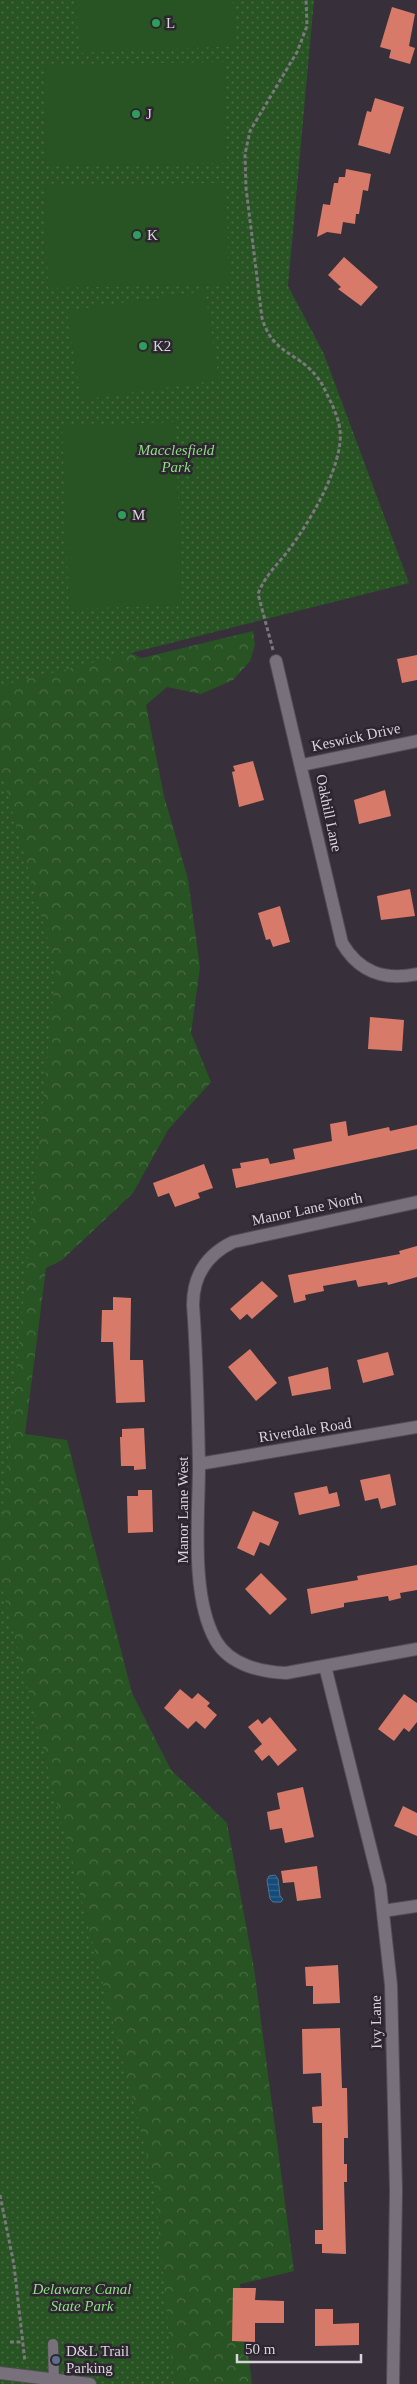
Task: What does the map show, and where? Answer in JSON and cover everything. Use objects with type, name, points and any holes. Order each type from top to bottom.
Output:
[{"type":"street","name":"Oakhill Lane","points":[[276,661],[302,765],[340,936],[349,954],[370,972],[390,977],[417,974]]},
{"type":"street","name":"Keswick Drive","points":[[302,765],[417,741]]},
{"type":"street","name":"Manor Lane North","points":[[208,1259],[224,1246],[242,1240],[417,1202]]},
{"type":"street","name":"Manor Lane West","points":[[208,1259],[199,1274],[193,1296],[199,1464],[199,1581],[206,1615],[216,1641],[240,1663],[270,1673],[286,1673],[417,1648]]},
{"type":"street","name":"Riverdale Road","points":[[199,1464],[417,1427]]},
{"type":"street","name":"Ivy Lane","points":[[325,1666],[373,1851],[383,1912],[391,1985],[396,2170],[393,2384]]},
{"type":"street","points":[[383,1912],[417,1906]]},
{"type":"street","points":[[5,2374],[54,2382],[90,2384]]},
{"type":"lane","points":[[53,2344],[54,2382]]},
{"type":"path","points":[[276,661],[258,594],[270,572],[288,550],[322,494],[335,464],[340,430],[335,413],[317,377],[278,346],[266,331],[262,318],[246,188],[245,154],[250,132],[297,52],[307,26],[306,0]]},
{"type":"path","points":[[0,2195],[14,2265],[25,2362]]},
{"type":"path","points":[[10,2342],[23,2342]]},
{"type":"green space","name":"Macclesfield Park","points":[[0,0],[314,0],[288,286],[324,354],[409,583],[0,686]]},
{"type":"green space","name":"L","points":[[76,0],[233,0],[235,46],[79,53]]},
{"type":"green space","name":"J","points":[[225,62],[227,163],[46,166],[44,65]]},
{"type":"green space","name":"K","points":[[226,183],[229,284],[48,288],[45,186]]},
{"type":"green space","points":[[0,190],[128,652],[142,658],[253,631],[255,645],[250,661],[233,680],[201,694],[167,687],[146,705],[164,796],[188,879],[200,967],[191,1033],[211,1082],[168,1130],[133,1193],[62,1260],[46,1268],[25,1434],[67,1440],[132,1693],[171,1770],[227,1823],[254,1968],[294,2271],[240,2284],[252,2384],[154,2384],[0,2151]]},
{"type":"green space","name":"K2","points":[[205,291],[219,380],[81,400],[67,311]]},
{"type":"green space","name":"M","points":[[175,422],[182,605],[69,609],[62,426]]},
{"type":"green space","points":[[0,767],[56,969],[0,1537]]},
{"type":"green space","name":"Delaware Canal State Park","points":[[0,1580],[154,2183],[174,2384],[0,2384]]},
{"type":"water","points":[[275,1875],[278,1879],[280,1896],[283,1899],[281,1902],[273,1902],[270,1899],[267,1880],[269,1876]]},
{"type":"building","points":[[392,7],[415,14],[409,46],[415,48],[410,64],[389,58],[391,50],[380,47]]},
{"type":"building","points":[[375,98],[404,107],[390,154],[358,145],[367,111],[371,112]]},
{"type":"building","points":[[346,169],[371,174],[368,191],[363,190],[359,214],[356,214],[355,224],[343,222],[341,234],[327,232],[317,237],[323,204],[330,205],[334,183],[338,183],[339,177],[345,177]]},
{"type":"building","points":[[344,257],[378,287],[361,306],[338,289],[341,287],[328,275]]},
{"type":"building","points":[[417,655],[417,680],[402,683],[397,659]]},
{"type":"building","points":[[253,761],[264,800],[239,807],[232,772],[235,771],[233,766]]},
{"type":"building","points":[[385,790],[391,816],[359,824],[354,800]]},
{"type":"building","points":[[410,889],[415,916],[381,920],[377,896]]},
{"type":"building","points":[[280,906],[290,942],[273,947],[270,939],[266,940],[258,913]]},
{"type":"building","points":[[370,1017],[404,1020],[402,1051],[368,1049]]},
{"type":"building","points":[[346,1121],[348,1136],[389,1127],[390,1131],[417,1125],[417,1149],[236,1188],[232,1169],[241,1168],[240,1163],[268,1158],[270,1164],[295,1159],[293,1149],[332,1141],[330,1124]]},
{"type":"building","points":[[204,1164],[213,1188],[198,1193],[200,1198],[175,1207],[169,1193],[158,1197],[153,1183]]},
{"type":"building","points":[[417,1246],[417,1277],[388,1285],[387,1282],[358,1287],[356,1280],[323,1286],[324,1291],[305,1295],[306,1300],[294,1303],[288,1275],[400,1254],[399,1251]]},
{"type":"building","points":[[262,1281],[278,1296],[252,1319],[247,1314],[240,1320],[230,1309]]},
{"type":"building","points":[[113,1297],[131,1298],[130,1360],[143,1360],[145,1402],[116,1403],[113,1342],[101,1342],[102,1310],[113,1310]]},
{"type":"building","points":[[250,1349],[277,1383],[256,1401],[228,1367]]},
{"type":"building","points":[[388,1352],[394,1375],[363,1383],[357,1360]]},
{"type":"building","points":[[328,1367],[331,1389],[292,1396],[288,1377]]},
{"type":"building","points":[[144,1428],[146,1469],[134,1470],[134,1466],[121,1466],[120,1437],[122,1437],[122,1429]]},
{"type":"building","points":[[390,1474],[396,1505],[381,1509],[378,1498],[365,1501],[360,1480]]},
{"type":"building","points":[[327,1486],[329,1494],[337,1492],[340,1506],[299,1515],[294,1493]]},
{"type":"building","points":[[138,1490],[152,1490],[153,1532],[128,1533],[127,1496],[138,1496]]},
{"type":"building","points":[[253,1511],[279,1522],[269,1546],[260,1542],[254,1556],[237,1548]]},
{"type":"building","points":[[417,1565],[417,1590],[400,1593],[401,1598],[389,1601],[388,1596],[344,1603],[344,1607],[311,1614],[307,1589],[358,1580],[357,1576]]},
{"type":"building","points":[[261,1573],[287,1599],[270,1615],[245,1589]]},
{"type":"building","points":[[180,1689],[192,1699],[198,1693],[210,1703],[207,1706],[217,1715],[205,1729],[196,1721],[188,1729],[164,1708]]},
{"type":"building","points":[[404,1694],[417,1703],[417,1722],[409,1732],[404,1728],[394,1741],[378,1729]]},
{"type":"building","points":[[270,1717],[297,1750],[278,1766],[269,1755],[262,1761],[254,1751],[262,1744],[248,1727],[258,1719],[262,1724]]},
{"type":"building","points":[[303,1787],[314,1837],[285,1843],[282,1828],[270,1830],[267,1812],[280,1809],[277,1793]]},
{"type":"building","points":[[403,1806],[417,1813],[417,1836],[394,1826]]},
{"type":"building","points":[[317,1866],[321,1898],[297,1901],[294,1882],[283,1883],[281,1871]]},
{"type":"building","points":[[338,1965],[340,2003],[313,2004],[313,1986],[306,1986],[305,1967]]},
{"type":"building","points":[[340,2028],[342,2088],[347,2088],[348,2138],[344,2138],[344,2164],[347,2164],[347,2182],[344,2182],[346,2254],[322,2253],[322,2244],[315,2244],[315,2230],[323,2230],[322,2123],[313,2123],[312,2107],[322,2106],[321,2073],[303,2074],[302,2029]]},
{"type":"building","points":[[233,2288],[256,2288],[255,2300],[284,2301],[284,2323],[255,2323],[255,2342],[232,2341]]},
{"type":"building","points":[[315,2309],[333,2309],[333,2324],[359,2323],[359,2345],[315,2346]]},
{"type":"place","name":"L","points":[[156,23]]},
{"type":"place","name":"J","points":[[136,114]]},
{"type":"place","name":"K","points":[[137,235]]},
{"type":"place","name":"K2","points":[[143,346]]},
{"type":"place","name":"M","points":[[122,515]]},
{"type":"place","name":"D&L Trail Parking","points":[[56,2360]]}]
